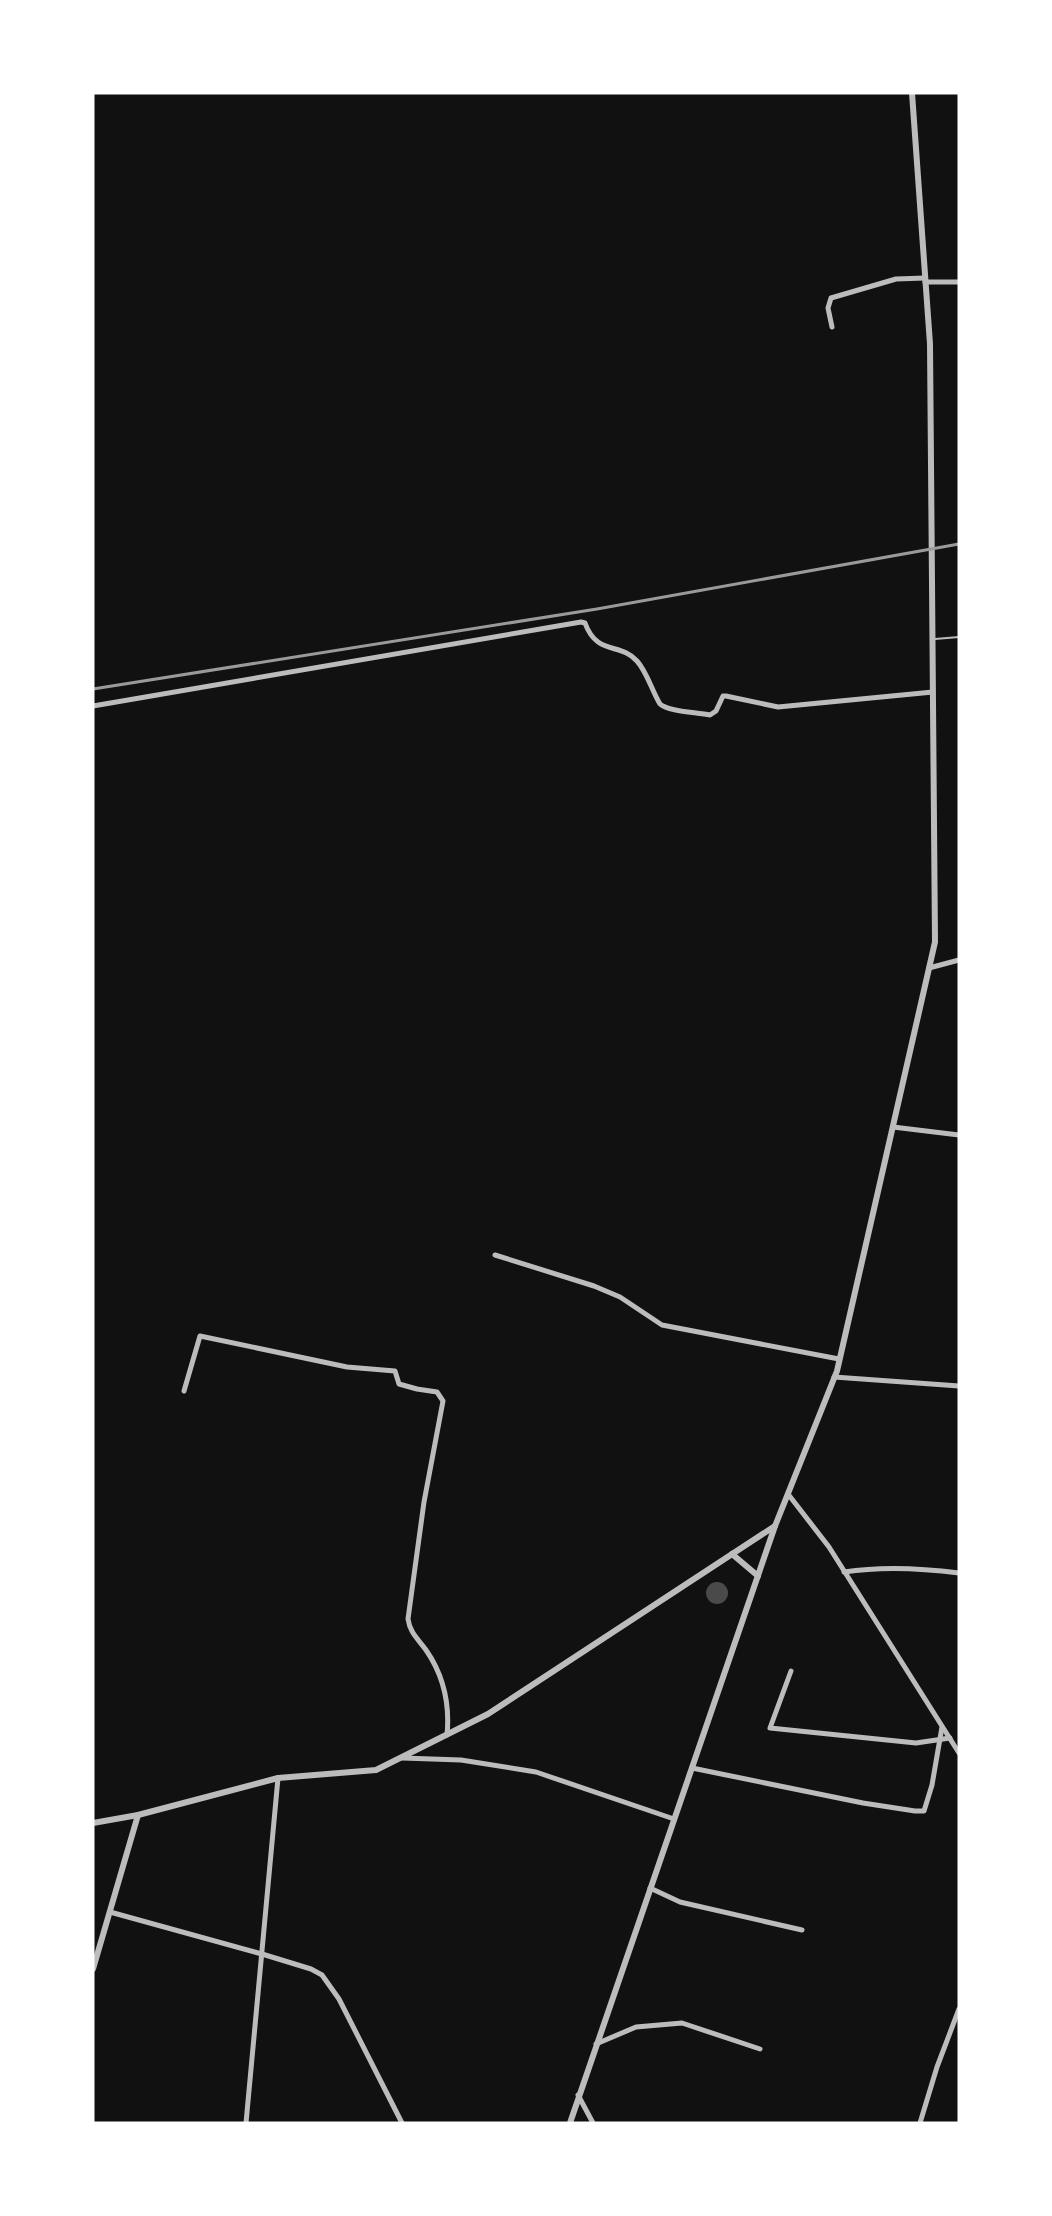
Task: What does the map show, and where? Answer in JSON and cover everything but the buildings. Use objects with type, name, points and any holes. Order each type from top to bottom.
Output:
[{"type":"street","points":[[570,2123],[775,1526],[834,1377],[935,942],[930,344],[912,93]]},
{"type":"street","points":[[831,327],[828,308],[831,298],[896,279],[959,282]]},
{"type":"street","points":[[93,706],[581,622],[585,623],[592,637],[604,647],[636,660],[660,704],[673,709],[710,715],[716,711],[723,696],[778,706],[933,692]]},
{"type":"street","points":[[929,968],[959,960]]},
{"type":"street","points":[[892,1127],[959,1135]]},
{"type":"street","points":[[495,1255],[594,1286],[620,1298],[662,1325],[839,1359]]},
{"type":"street","points":[[184,1391],[200,1336],[347,1367],[395,1371],[399,1384],[437,1392],[443,1401],[424,1502],[408,1619],[410,1631],[427,1651],[446,1690],[449,1713],[447,1734]]},
{"type":"street","points":[[834,1377],[959,1386]]},
{"type":"street","points":[[788,1494],[829,1547],[959,1753]]},
{"type":"street","points":[[93,1823],[138,1815],[278,1778],[376,1770],[488,1714],[775,1526]]},
{"type":"street","points":[[732,1554],[758,1576]]},
{"type":"street","points":[[844,1572],[900,1568],[959,1573]]},
{"type":"street","points":[[790,1671],[770,1728],[916,1743],[950,1738]]},
{"type":"street","points":[[692,1768],[863,1803],[924,1811],[932,1785],[942,1727]]},
{"type":"street","points":[[400,1758],[461,1760],[536,1772],[674,1819]]},
{"type":"street","points":[[246,2123],[278,1778]]},
{"type":"street","points":[[93,1969],[138,1815]]},
{"type":"street","points":[[650,1888],[680,1902],[802,1930]]},
{"type":"street","points":[[110,1912],[262,1954],[311,1969],[322,1975],[339,1999],[402,2123]]},
{"type":"street","points":[[920,2123],[937,2067],[959,2009]]},
{"type":"street","points":[[596,2044],[636,2027],[682,2023],[760,2049]]},
{"type":"street","points":[[578,2096],[593,2123]]},
{"type":"lane","points":[[932,639],[959,637]]},
{"type":"railway","points":[[93,689],[597,609],[959,544]]}]
